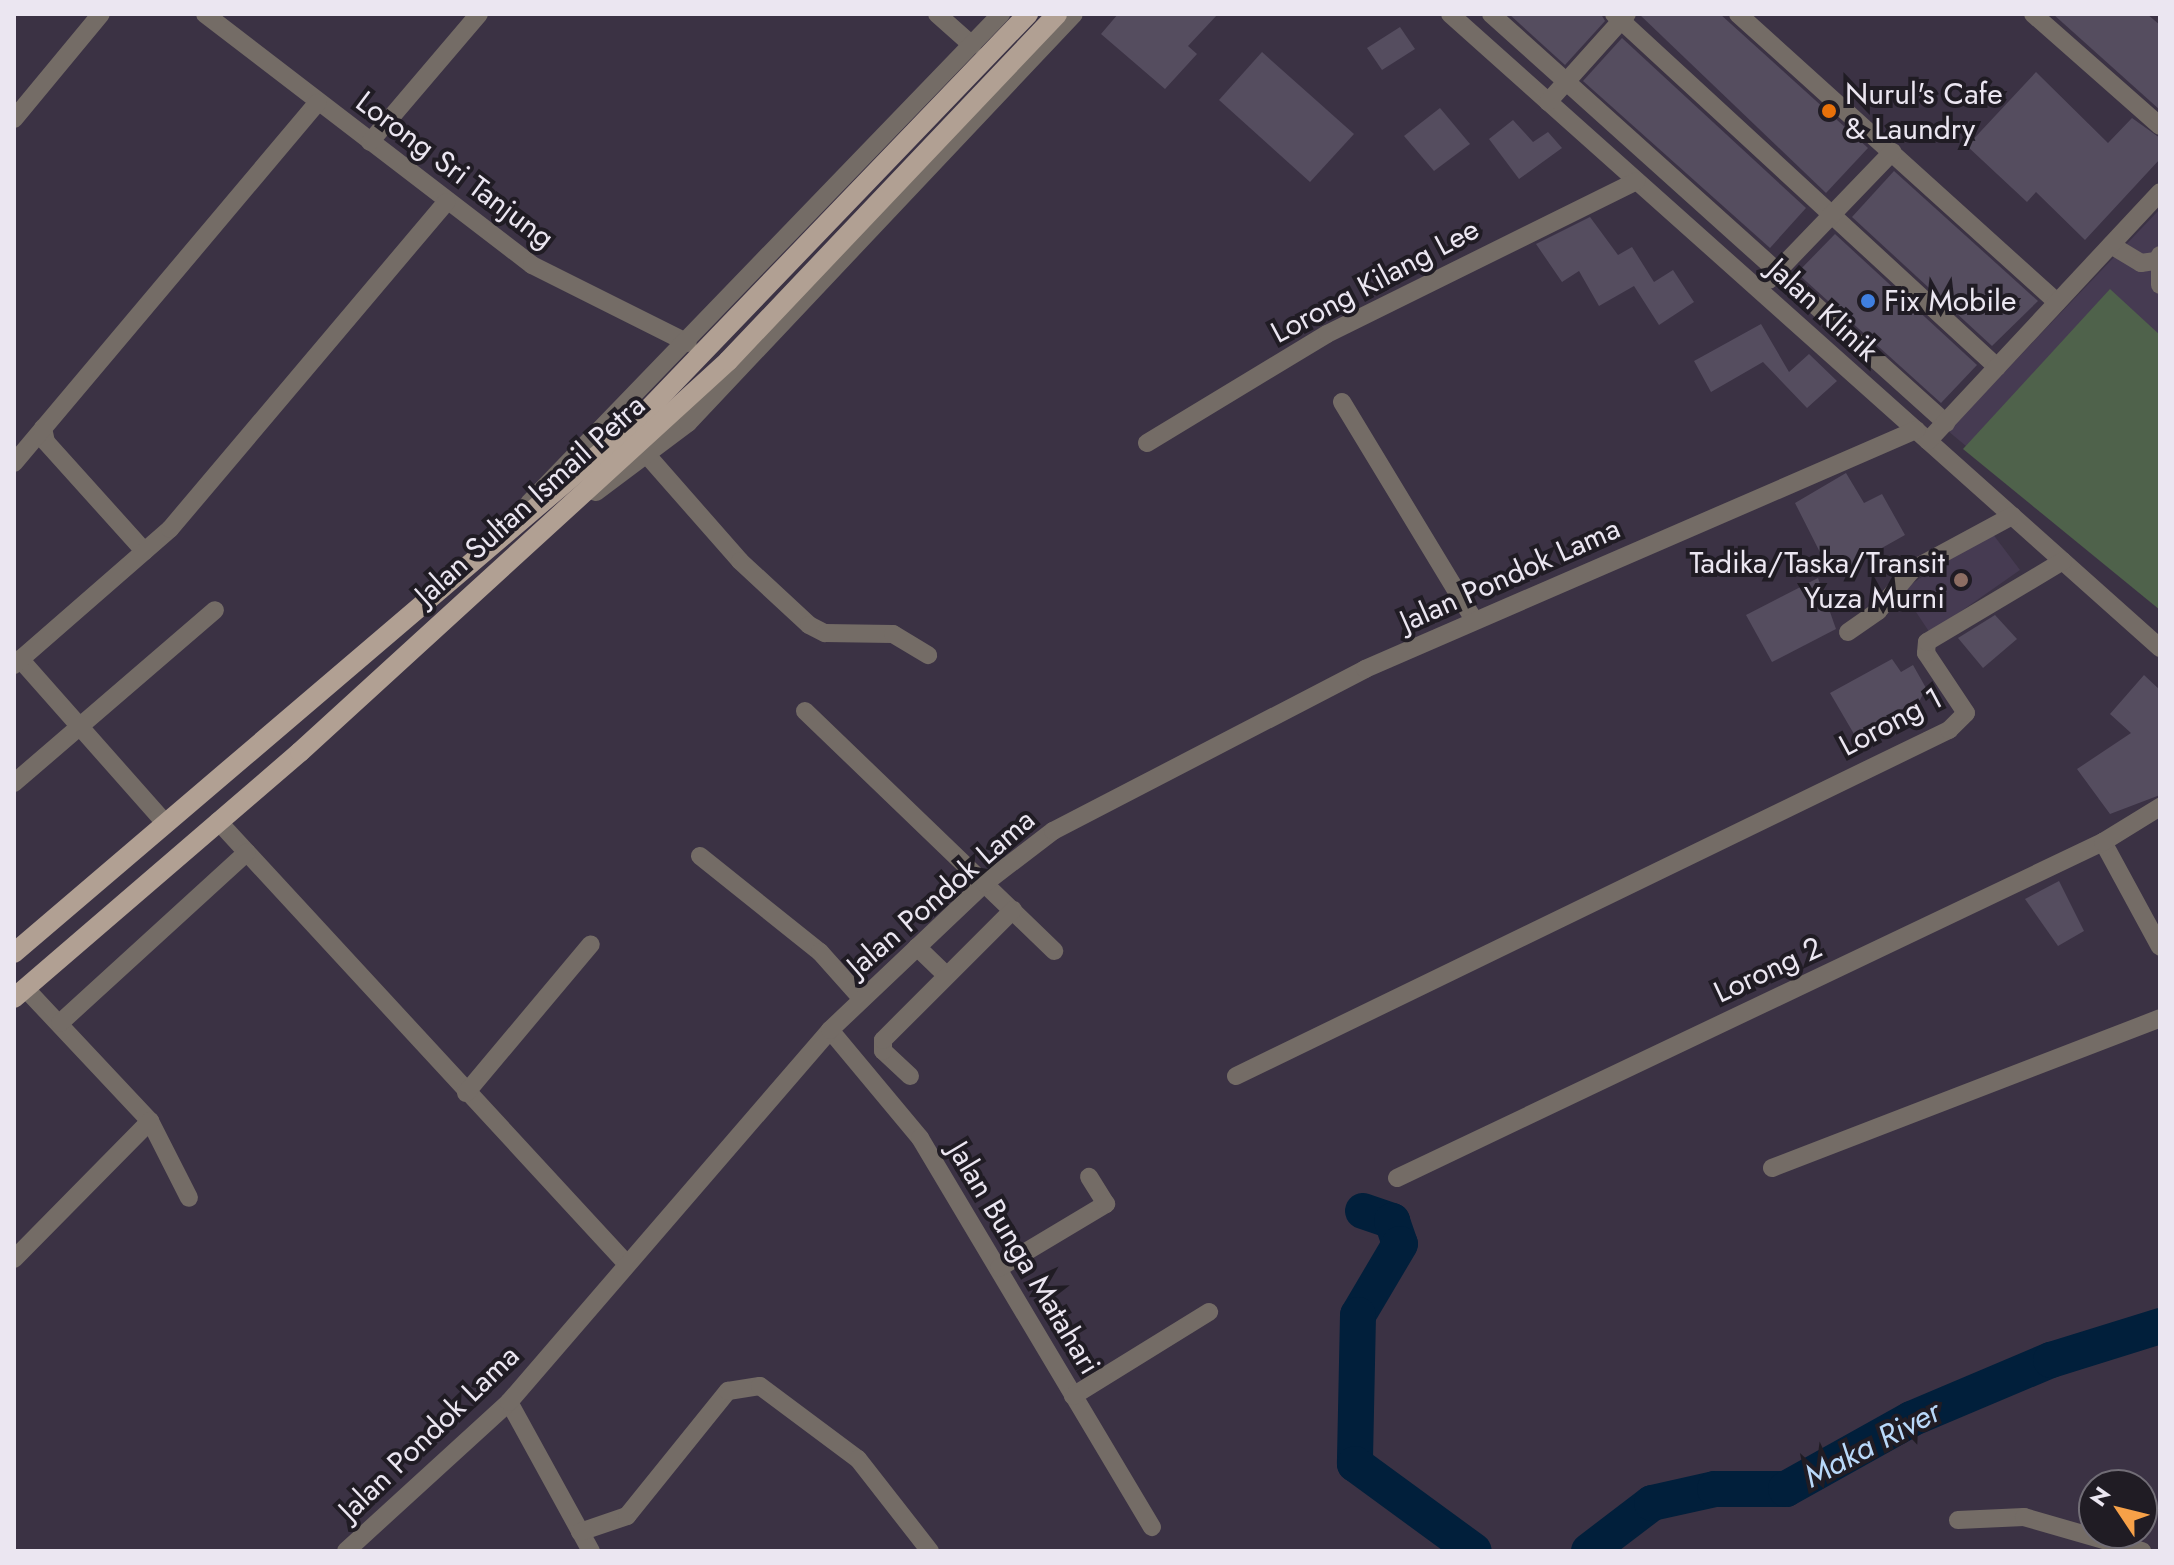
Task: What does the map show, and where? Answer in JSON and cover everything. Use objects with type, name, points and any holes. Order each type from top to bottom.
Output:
[{"type":"main road","name":"Jalan Sultan Ismail Petra","points":[[14,953],[495,535],[720,354],[1028,14]]},
{"type":"main road","name":"Jalan Sultan Ismail Petra","points":[[20,993],[218,821],[531,539],[720,354],[1057,14]]},
{"type":"street","points":[[18,108],[101,14]]},
{"type":"street","name":"Lorong Sri Tanjung","points":[[207,14],[317,103],[532,265],[688,343]]},
{"type":"street","points":[[370,142],[479,14]]},
{"type":"street","points":[[937,14],[972,45]]},
{"type":"street","points":[[495,535],[688,343],[1001,14]]},
{"type":"street","points":[[531,539],[688,423],[1074,14]]},
{"type":"street","name":"Jalan Klinik","points":[[1450,14],[2160,648]]},
{"type":"street","points":[[1491,14],[1946,423]]},
{"type":"street","points":[[1738,14],[2057,302]]},
{"type":"street","points":[[2033,14],[2160,126]]},
{"type":"street","points":[[1548,102],[1621,16],[1997,367]]},
{"type":"street","points":[[14,463],[317,103]]},
{"type":"street","points":[[1759,291],[1892,152]]},
{"type":"street","name":"Lorong Kilang Lee","points":[[1147,443],[1327,334],[1636,181]]},
{"type":"street","points":[[1922,436],[1946,423],[2160,192]]},
{"type":"street","points":[[164,822],[80,727],[17,662],[144,551],[446,202]]},
{"type":"street","points":[[2111,245],[2141,263],[2158,258],[2160,285]]},
{"type":"street","points":[[1342,402],[1474,620]]},
{"type":"street","points":[[43,428],[46,442],[144,551]]},
{"type":"street","name":"Jalan Pondok Lama","points":[[346,1551],[509,1402],[830,1030],[985,883],[1119,792],[1474,620],[1922,436]]},
{"type":"street","points":[[647,455],[740,561],[809,625],[825,633],[893,634],[928,655]]},
{"type":"street","points":[[1848,632],[1878,611],[1912,570],[2012,516]]},
{"type":"street","name":"Lorong 1","points":[[1236,1076],[1964,720],[1926,653],[1927,642],[2063,561]]},
{"type":"street","points":[[14,783],[215,610]]},
{"type":"street","points":[[805,711],[1054,951]]},
{"type":"street","name":"Lorong 2","points":[[1397,1178],[2103,842],[2160,807]]},
{"type":"street","points":[[218,821],[627,1264]]},
{"type":"street","points":[[2103,842],[2160,947]]},
{"type":"street","points":[[60,1023],[247,852]]},
{"type":"street","points":[[700,856],[820,952],[861,998]]},
{"type":"street","points":[[910,1076],[883,1051],[883,1040],[1013,910]]},
{"type":"street","points":[[466,1093],[591,944]]},
{"type":"street","points":[[917,947],[946,975]]},
{"type":"street","points":[[20,993],[60,1023],[150,1121],[189,1198]]},
{"type":"street","points":[[1772,1168],[2160,1018]]},
{"type":"street","name":"Jalan Bunga Matahari","points":[[830,1030],[920,1138],[1152,1527]]},
{"type":"street","points":[[14,1259],[150,1121]]},
{"type":"street","points":[[999,1268],[1106,1204],[1089,1177]]},
{"type":"street","points":[[1073,1396],[1209,1312]]},
{"type":"street","points":[[580,1532],[627,1516],[728,1391],[760,1386],[858,1459],[930,1551]]},
{"type":"street","points":[[509,1402],[591,1551]]},
{"type":"street","points":[[1958,1520],[2024,1517],[2142,1551]]},
{"type":"shaded area","points":[[2160,209],[2160,608],[1948,431]]},
{"type":"shaded area","name":"Tadika/Taska/Transit Yuza Murni","points":[[1989,529],[2020,570],[1930,633],[1902,591]]},
{"type":"green space","points":[[2110,289],[2160,335],[2160,610],[1963,449]]},
{"type":"building","points":[[1118,14],[1218,14],[1188,46],[1197,54],[1165,89],[1101,34]]},
{"type":"building","points":[[1509,14],[1601,14],[1605,21],[1565,65]]},
{"type":"building","points":[[1639,14],[1720,14],[1868,148],[1826,193]]},
{"type":"building","points":[[2053,14],[2147,14],[2160,25],[2160,110]]},
{"type":"building","points":[[1400,27],[1415,49],[1382,70],[1367,48]]},
{"type":"building","points":[[1622,38],[1806,208],[1770,248],[1583,81]]},
{"type":"building","points":[[1262,52],[1354,134],[1310,182],[1219,100]]},
{"type":"building","points":[[2036,72],[2108,143],[2132,118],[2160,138],[2160,159],[2085,240],[2036,192],[2027,202],[1967,146]]},
{"type":"building","points":[[1440,108],[1470,144],[1434,171],[1404,136]]},
{"type":"building","points":[[1513,120],[1533,142],[1548,132],[1562,148],[1519,179],[1489,139]]},
{"type":"building","points":[[1894,171],[2038,301],[1992,346],[1852,217]]},
{"type":"building","points":[[1590,217],[1618,255],[1632,247],[1654,282],[1673,270],[1694,302],[1659,325],[1634,286],[1599,306],[1579,271],[1562,282],[1536,244]]},
{"type":"building","points":[[1835,234],[1977,365],[1941,403],[1797,273]]},
{"type":"building","points":[[1761,324],[1789,372],[1809,354],[1837,381],[1807,408],[1763,362],[1711,392],[1694,361]]},
{"type":"building","points":[[1846,473],[1864,503],[1882,494],[1905,535],[1832,576],[1795,503]]},
{"type":"building","points":[[1818,578],[1836,629],[1772,662],[1746,615]]},
{"type":"building","points":[[1995,615],[2017,639],[1983,668],[1958,638]]},
{"type":"building","points":[[1892,659],[1901,672],[1913,665],[1926,688],[1920,700],[1854,734],[1830,693]]},
{"type":"building","points":[[2144,675],[2160,690],[2160,795],[2110,814],[2077,769],[2131,733],[2110,714]]},
{"type":"building","points":[[2059,881],[2084,931],[2058,946],[2025,899]]},
{"type":"waterway","points":[[1363,1211],[1392,1221],[1400,1244],[1358,1315],[1355,1464],[1474,1551]]},
{"type":"waterway","name":"Maka River","points":[[1589,1551],[1652,1503],[1715,1489],[1786,1489],[1911,1419],[2051,1360],[2160,1326]]},
{"type":"place","name":"Nurul's Cafe & Laundry","points":[[1829,111]]},
{"type":"place","name":"Fix Mobile","points":[[1868,301]]},
{"type":"place","name":"Tadika/Taska/Transit Yuza Murni","points":[[1961,580]]}]
